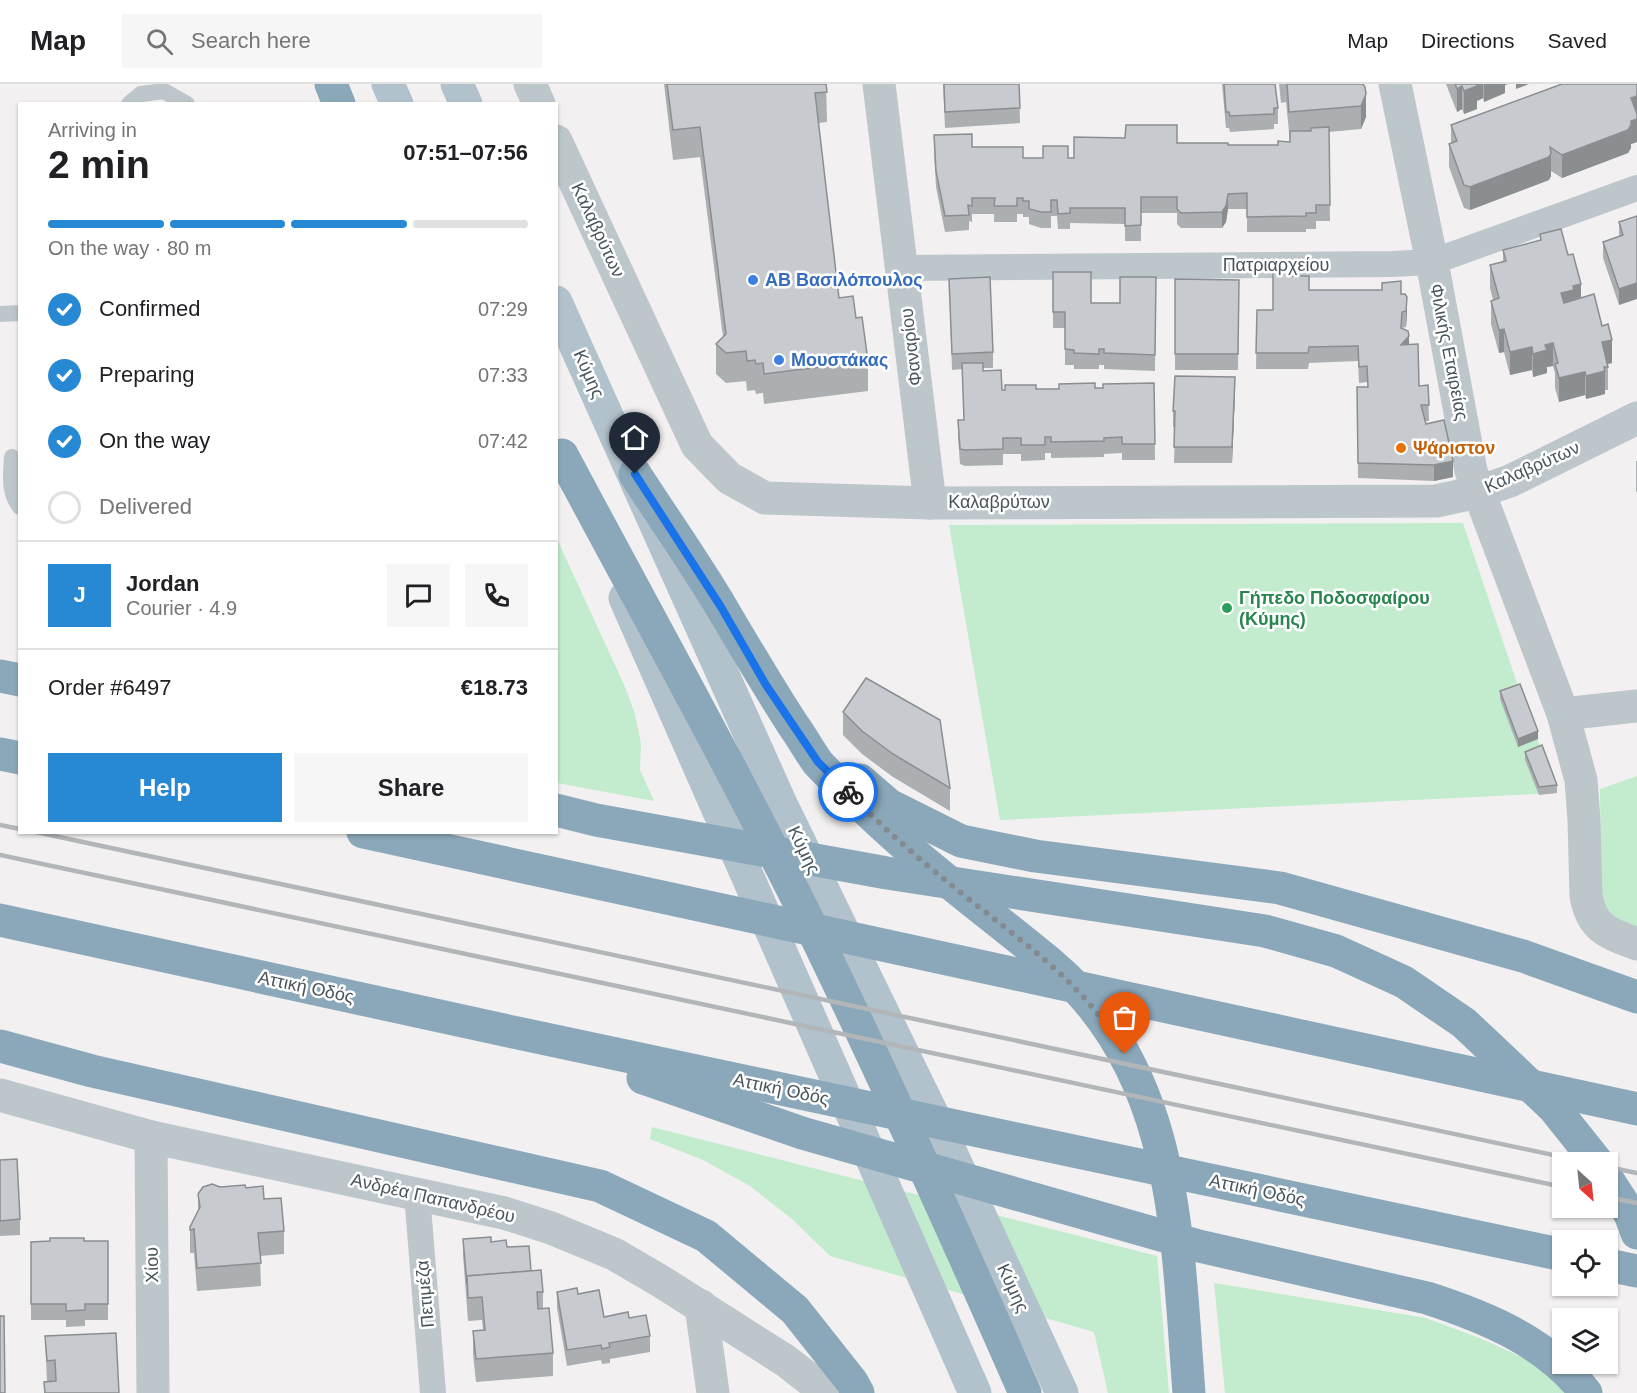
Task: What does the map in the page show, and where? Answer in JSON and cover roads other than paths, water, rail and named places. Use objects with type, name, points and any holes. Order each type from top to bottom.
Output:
[{"type":"highway","points":[[331,84],[338,102]]},
{"type":"highway","points":[[559,449],[744,796],[823,951],[893,1098],[1025,1393]]},
{"type":"highway","points":[[635,474],[721,607],[766,685],[818,762],[884,829],[1053,966],[1080,992],[1100,1016],[1134,1068],[1153,1118],[1173,1211],[1190,1393]]},
{"type":"highway","points":[[0,676],[18,680]]},
{"type":"highway","points":[[766,685],[830,753],[889,805],[961,841],[1035,856],[1280,888],[1523,956],[1637,996]]},
{"type":"highway","points":[[0,754],[18,758]]},
{"type":"highway","points":[[558,810],[608,822],[888,873],[1265,931],[1336,951],[1404,982],[1464,1023],[1554,1108],[1589,1152]]},
{"type":"highway","points":[[372,834],[1637,1109]]},
{"type":"highway","name":"Αττική Οδός","points":[[0,920],[508,1031],[1552,1253]]},
{"type":"highway","points":[[508,1031],[814,1136],[1199,1246],[1427,1298],[1460,1309],[1495,1322],[1525,1339],[1552,1360],[1586,1393]]},
{"type":"highway","points":[[0,1046],[92,1071],[600,1186],[706,1236],[795,1310],[852,1382],[858,1393]]},
{"type":"highway","points":[[1618,1195],[1630,1214],[1637,1233]]},
{"type":"highway","points":[[1618,1267],[1637,1271]]},
{"type":"main road","points":[[387,84],[396,102]]},
{"type":"main road","points":[[457,84],[465,102]]},
{"type":"main road","name":"Κύμης","points":[[558,306],[781,804],[946,1142],[1062,1393]]},
{"type":"main road","points":[[559,449],[975,1393]]},
{"type":"street","points":[[530,84],[538,102]]},
{"type":"street","name":"Φαναρίου","points":[[879,84],[930,503]]},
{"type":"street","name":"Φιλικής Εταιρείας","points":[[1395,84],[1432,262],[1471,471],[1563,714],[1581,780],[1586,896],[1592,918],[1608,933],[1637,944]]},
{"type":"street","name":"Καλαβρύτων","points":[[558,145],[697,446],[729,478],[765,498],[930,503],[1436,501],[1478,492],[1510,481],[1637,418]]},
{"type":"street","name":"Πατριαρχείου","points":[[902,268],[1432,262],[1637,188]]},
{"type":"street","points":[[1563,714],[1637,706]]},
{"type":"street","name":"Ανδρέα Παπανδρέου","points":[[0,1095],[151,1137],[504,1213],[550,1228],[614,1254],[701,1306],[786,1361],[827,1393]]},
{"type":"street","name":"Χίου","points":[[151,1137],[153,1393]]},
{"type":"street","name":"Πετιμέζα","points":[[417,1194],[433,1393]]},
{"type":"street","points":[[701,1306],[713,1393]]},
{"type":"lane","points":[[131,102],[141,94],[164,91],[184,102]]},
{"type":"lane","points":[[0,314],[18,313]]},
{"type":"lane","points":[[12,457],[11,487],[18,504]]},
{"type":"railway","points":[[0,825],[18,829]]},
{"type":"railway","points":[[45,834],[1552,1155]]},
{"type":"railway","points":[[0,855],[1552,1185]]},
{"type":"railway","points":[[1618,1169],[1637,1173]]},
{"type":"railway","points":[[1618,1199],[1637,1203]]},
{"type":"place","name":"ΑΒ Βασιλόπουλος","points":[[753,280]]},
{"type":"place","name":"Μουστάκας","points":[[779,360]]},
{"type":"place","name":"Ψάριστον","points":[[1401,448]]},
{"type":"place","name":"Γήπεδο Ποδοσφαίρου (Κύμης)","points":[[1227,608]]}]
